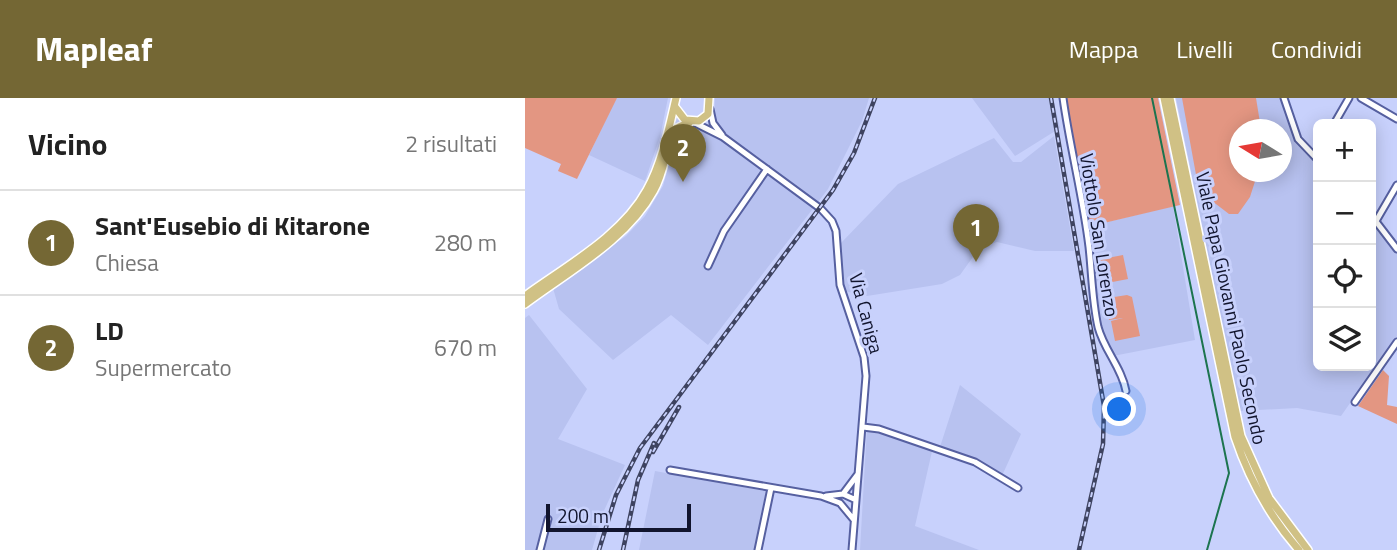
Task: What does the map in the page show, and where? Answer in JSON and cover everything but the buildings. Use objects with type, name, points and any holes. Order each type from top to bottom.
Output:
[{"type":"main road","points":[[525,304],[618,234],[638,215],[659,181],[672,133],[679,124],[704,118],[710,108],[709,98]]},
{"type":"main road","name":"Viale Papa Giovanni Paolo Secondo","points":[[1164,98],[1235,437],[1245,468],[1262,500],[1299,550]]},
{"type":"main road","name":"Viale Papa Giovanni Paolo Secondo","points":[[1170,98],[1241,436],[1269,498],[1308,550]]},
{"type":"main road","points":[[676,101],[677,113],[691,122]]},
{"type":"main road","points":[[525,296],[613,230],[639,202],[656,171],[676,101]]},
{"type":"street","name":"Viottolo San Lorenzo","points":[[1063,98],[1089,248],[1089,277],[1098,326],[1126,391]]},
{"type":"street","points":[[1285,98],[1299,139],[1313,152]]},
{"type":"street","points":[[1337,119],[1349,98]]},
{"type":"street","points":[[1361,98],[1397,119]]},
{"type":"street","name":"Via Caniga","points":[[710,108],[713,123],[723,137]]},
{"type":"street","name":"Via Caniga","points":[[691,122],[723,137],[821,209],[836,230],[840,285],[864,357],[866,376],[852,550]]},
{"type":"street","points":[[708,266],[724,231],[767,169]]},
{"type":"street","points":[[1396,190],[1376,221],[1397,249]]},
{"type":"street","points":[[1355,402],[1397,342]]},
{"type":"street","points":[[863,427],[879,429],[975,462],[1018,488]]},
{"type":"street","points":[[670,470],[821,496],[843,505],[854,521]]},
{"type":"street","points":[[843,494],[858,473]]},
{"type":"street","points":[[758,550],[771,488]]},
{"type":"street","points":[[821,496],[843,494],[856,500]]},
{"type":"street","points":[[843,505],[856,500]]},
{"type":"street","points":[[540,550],[548,519]]},
{"type":"shaded area","points":[[525,98],[617,98],[577,179],[558,171],[561,164],[525,148]]},
{"type":"shaded area","points":[[616,98],[668,98],[660,137],[645,181],[589,155]]},
{"type":"shaded area","points":[[715,98],[869,98],[862,121],[828,189],[708,345],[671,315],[613,360],[559,309],[553,288],[626,236],[645,216],[663,186],[677,136],[691,128],[705,133],[714,117]]},
{"type":"shaded area","points":[[972,98],[1053,98],[1060,128],[1015,156]]},
{"type":"shaded area","points":[[1066,98],[1158,98],[1180,205],[1087,227]]},
{"type":"shaded area","points":[[1176,98],[1280,98],[1290,119],[1229,119],[1229,182],[1292,182],[1292,123],[1313,158],[1313,371],[1372,371],[1341,416],[1297,408],[1240,411]]},
{"type":"shaded area","points":[[1182,98],[1256,98],[1259,119],[1229,119],[1229,182],[1255,182],[1250,197],[1238,214],[1229,214],[1199,191]]},
{"type":"shaded area","points":[[1054,136],[1074,251],[1035,251],[997,242],[980,247],[960,275],[942,284],[867,296],[844,291],[840,278],[841,243],[898,184],[994,138],[1013,162],[1021,162]]},
{"type":"shaded area","points":[[1173,206],[1195,340],[1113,356],[1102,332],[1087,227]]},
{"type":"shaded area","points":[[1376,226],[1397,253],[1397,336],[1376,366]]},
{"type":"shaded area","points":[[1123,255],[1128,279],[1102,284],[1097,260]]},
{"type":"shaded area","points":[[1107,295],[1108,298],[1127,295],[1132,297],[1140,336],[1115,341],[1111,321],[1123,318],[1109,320],[1104,296]]},
{"type":"shaded area","points":[[529,315],[587,389],[558,439],[625,465],[602,515],[592,550],[525,550],[525,318]]},
{"type":"shaded area","points":[[1383,370],[1389,376],[1387,405],[1397,407],[1397,424],[1358,406]]},
{"type":"shaded area","points":[[960,385],[1021,434],[1001,478],[939,450]]},
{"type":"shaded area","points":[[867,427],[933,447],[915,526],[979,550],[860,550]]},
{"type":"shaded area","points":[[655,471],[766,491],[754,550],[639,550]]},
{"type":"waterway","points":[[1152,98],[1229,473],[1207,550]]},
{"type":"railway","points":[[599,550],[616,495],[640,448],[833,190],[854,153],[875,98]]},
{"type":"railway","points":[[1051,98],[1104,406],[1103,444],[1079,550]]},
{"type":"railway","points":[[653,452],[679,407]]},
{"type":"railway","points":[[623,550],[638,480],[654,443]]},
{"type":"place","name":"LD","points":[[683,182]]},
{"type":"place","name":"Sant'Eusebio di Kitarone","points":[[976,262]]}]
